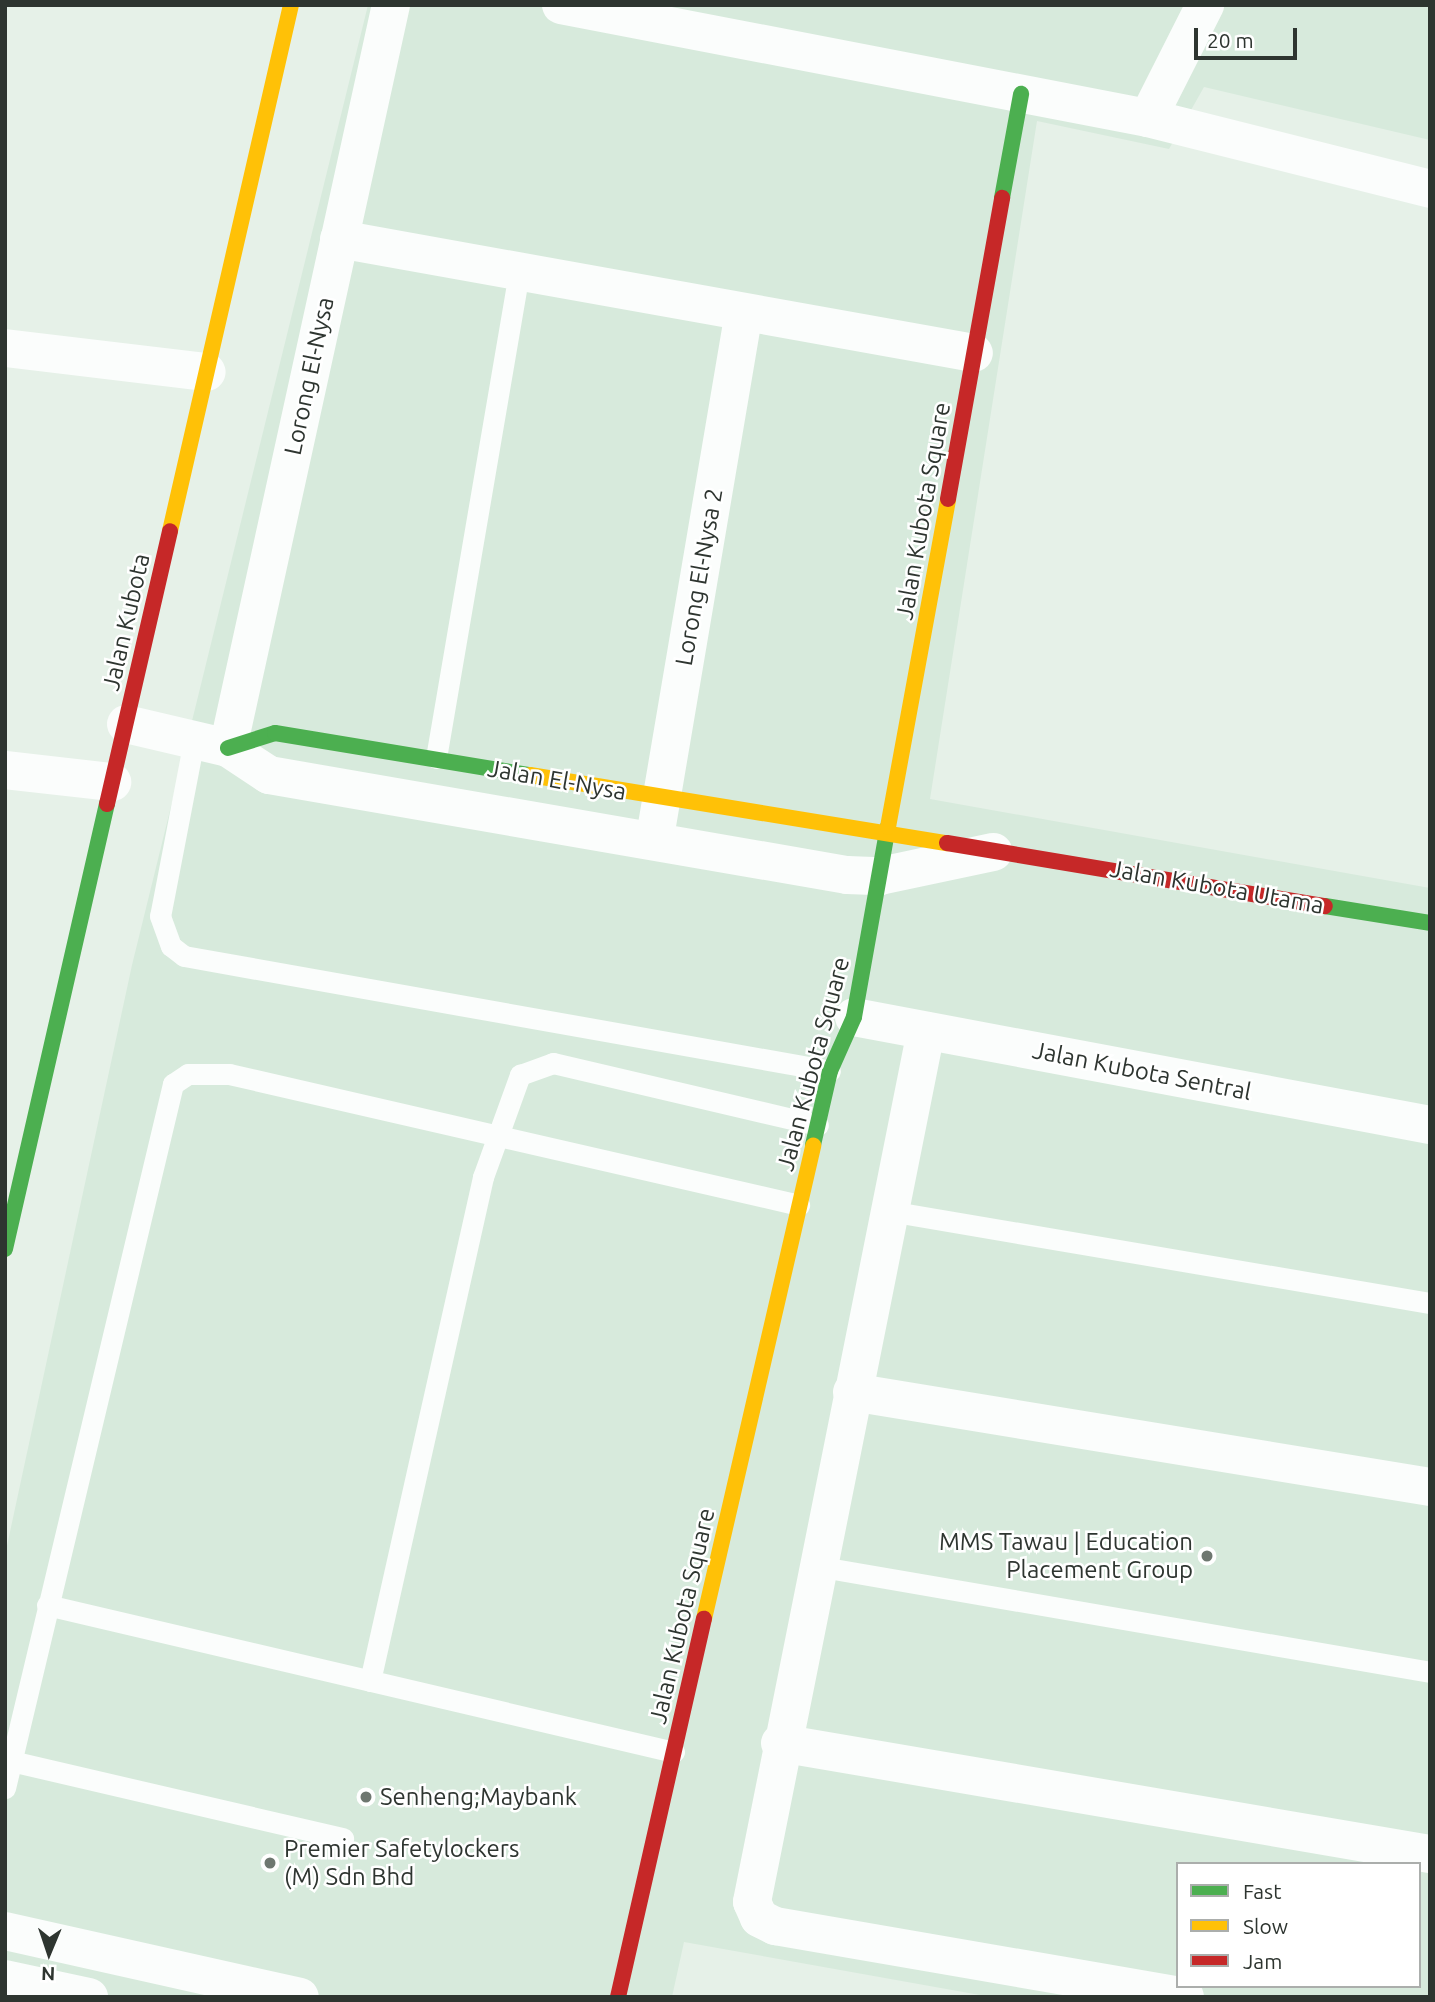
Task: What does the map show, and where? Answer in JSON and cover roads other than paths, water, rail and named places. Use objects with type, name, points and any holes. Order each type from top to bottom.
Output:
[{"type":"street","name":"Jalan Kubota","points":[[5,1249],[14,1169],[126,724],[291,5]]},
{"type":"street","name":"Lorong El-Nysa","points":[[211,744],[339,239],[391,5]]},
{"type":"street","points":[[561,5],[608,10],[1021,94],[1149,117],[1430,189]]},
{"type":"street","points":[[1149,117],[1205,5]]},
{"type":"street","name":"Jalan Kubota Square","points":[[618,1997],[830,1071],[854,1017],[1021,94]]},
{"type":"street","points":[[339,239],[974,353]]},
{"type":"street","name":"Lorong El-Nysa 2","points":[[654,842],[744,312]]},
{"type":"street","points":[[5,348],[207,372]]},
{"type":"street","name":"Jalan El-Nysa","points":[[126,724],[211,744],[269,775],[654,842],[880,876]]},
{"type":"street","name":"Jalan El-Nysa","points":[[211,744],[275,733],[662,798],[889,830]]},
{"type":"street","points":[[5,770],[112,782]]},
{"type":"street","name":"Jalan Kubota Utama","points":[[889,830],[1430,923]]},
{"type":"street","name":"Jalan Kubota Utama","points":[[880,876],[1005,850]]},
{"type":"street","name":"Jalan Kubota Sentral","points":[[854,1017],[1430,1125]]},
{"type":"street","points":[[926,1031],[780,1743],[752,1902],[759,1918],[775,1926],[1185,1997]]},
{"type":"street","points":[[852,1392],[1430,1487]]},
{"type":"street","points":[[780,1743],[1430,1854]]},
{"type":"street","points":[[5,1931],[300,1997]]},
{"type":"street","points":[[13,1976],[89,1997]]},
{"type":"lane","points":[[436,758],[519,271]]},
{"type":"lane","points":[[211,744],[160,916],[171,946],[184,956],[830,1071]]},
{"type":"lane","points":[[370,1681],[483,1177],[501,1137],[520,1075],[539,1063],[818,1125]]},
{"type":"lane","points":[[5,1788],[173,1084],[188,1074],[229,1074],[799,1205]]},
{"type":"lane","points":[[889,1211],[1430,1303]]},
{"type":"lane","points":[[817,1566],[1430,1672]]},
{"type":"lane","points":[[47,1605],[674,1752]]},
{"type":"lane","points":[[11,1761],[343,1838]]},
{"type":"place","name":"MMS Tawau | Education Placement Group","points":[[1207,1556]]},
{"type":"place","name":"Senheng;Maybank","points":[[366,1797]]},
{"type":"place","name":"Premier Safetylockers (M) Sdn Bhd","points":[[270,1863]]}]
